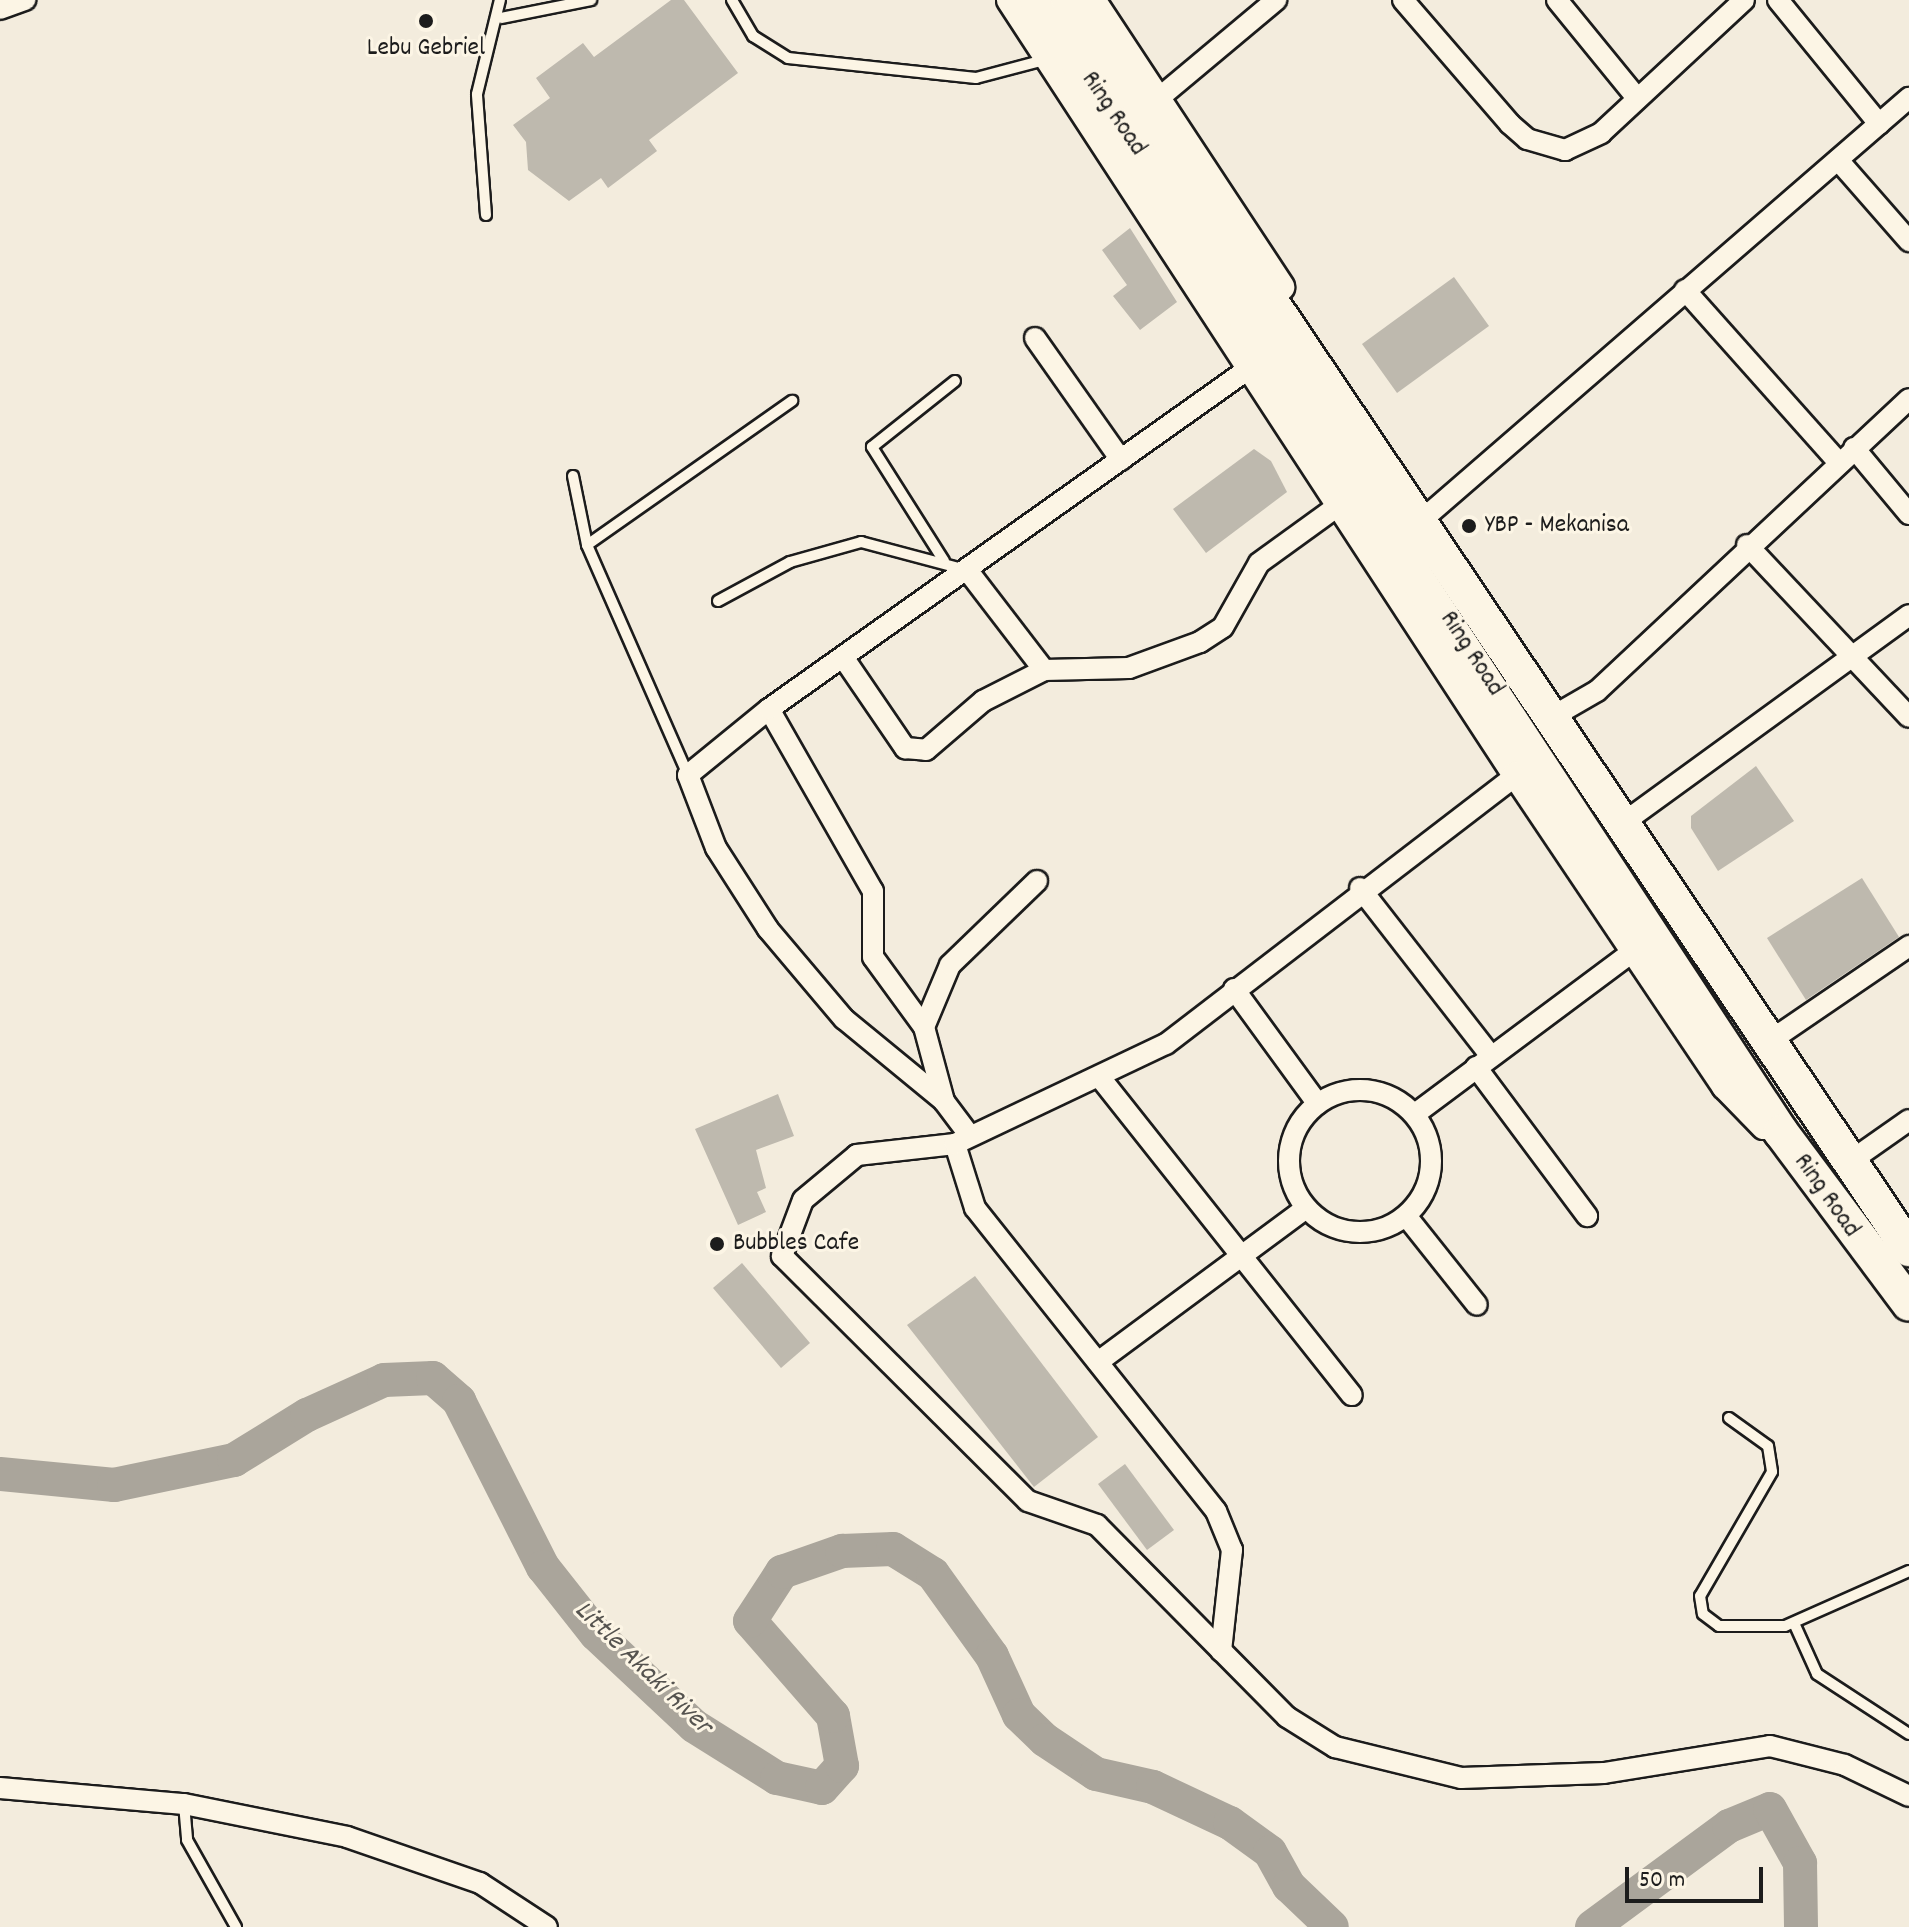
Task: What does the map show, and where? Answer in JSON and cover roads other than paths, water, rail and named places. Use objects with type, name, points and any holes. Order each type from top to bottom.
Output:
[{"type":"highway","name":"Ring Road","points":[[1037,0],[1804,1165],[1909,1304]]},
{"type":"highway","name":"Ring Road","points":[[1068,0],[1845,1165],[1909,1249]]},
{"type":"street","points":[[0,9],[25,0]]},
{"type":"street","points":[[1010,0],[1254,365],[1339,505],[1516,775],[1636,949],[1725,1086],[1804,1165]]},
{"type":"street","points":[[1092,0],[1430,513],[1783,1032],[1824,1133]]},
{"type":"street","points":[[1159,98],[1276,0]]},
{"type":"street","points":[[1403,0],[1510,124],[1546,147],[1585,144],[1744,0]]},
{"type":"street","points":[[1557,0],[1637,98]]},
{"type":"street","points":[[1791,4],[1879,124]]},
{"type":"street","points":[[1430,513],[1909,98]]},
{"type":"street","points":[[1838,160],[1909,241]]},
{"type":"street","points":[[1685,290],[1839,463]]},
{"type":"street","points":[[1035,338],[1121,460]]},
{"type":"street","points":[[944,1101],[844,1019],[768,929],[716,848],[688,775],[769,709],[845,660],[1254,365]]},
{"type":"street","points":[[1564,710],[1597,691],[1747,545],[1909,399]]},
{"type":"street","points":[[1854,448],[1909,514]]},
{"type":"street","points":[[845,660],[905,748],[916,753],[983,701],[1044,670],[1129,668],[1200,642],[1223,627],[1259,563],[1339,505]]},
{"type":"street","points":[[1747,545],[1857,658],[1909,717]]},
{"type":"street","points":[[968,571],[1044,670]]},
{"type":"street","points":[[1634,815],[1857,658],[1909,615]]},
{"type":"street","points":[[769,709],[873,891],[873,957],[924,1027],[944,1101],[961,1138],[975,1208],[1216,1511],[1232,1550],[1221,1651]]},
{"type":"street","points":[[1516,775],[1360,888],[1166,1044],[1102,1080],[961,1138],[857,1155],[803,1200],[782,1256],[1028,1501],[1097,1525],[1287,1717],[1335,1747],[1394,1765],[1461,1778],[1532,1777],[1770,1746],[1845,1765],[1909,1796]]},
{"type":"street","points":[[924,1027],[950,965],[1037,881]]},
{"type":"street","points":[[1360,888],[1483,1061],[1587,1216]]},
{"type":"street","points":[[1783,1032],[1909,946]]},
{"type":"street","points":[[1415,1114],[1636,949]]},
{"type":"street","points":[[1234,989],[1318,1104]]},
{"type":"street","points":[[1102,1080],[1352,1395]]},
{"type":"street","points":[[1360,1090],[1382,1093],[1415,1114],[1431,1159],[1428,1181],[1407,1217],[1364,1232],[1332,1226],[1306,1208],[1289,1165],[1297,1131],[1318,1104],[1360,1090]]},
{"type":"street","points":[[1845,1165],[1909,1120]]},
{"type":"street","points":[[1098,1362],[1238,1254],[1306,1208]]},
{"type":"street","points":[[1407,1217],[1477,1305]]},
{"type":"street","points":[[0,1788],[184,1804],[428,1860],[547,1927]]},
{"type":"lane","points":[[486,215],[477,94],[501,18],[500,0]]},
{"type":"lane","points":[[501,18],[591,0]]},
{"type":"lane","points":[[732,0],[753,36],[788,58],[976,78],[1050,59]]},
{"type":"lane","points":[[944,561],[872,447],[955,381]]},
{"type":"lane","points":[[587,545],[792,401]]},
{"type":"lane","points":[[573,476],[587,545],[688,775]]},
{"type":"lane","points":[[718,601],[827,548],[861,542],[944,561],[968,571]]},
{"type":"lane","points":[[1729,1418],[1768,1446],[1772,1472],[1700,1596],[1703,1614],[1719,1626],[1794,1623],[1909,1571]]},
{"type":"lane","points":[[1794,1623],[1817,1674],[1909,1734]]},
{"type":"lane","points":[[184,1804],[187,1840],[236,1927]]},
{"type":"waterway","name":"Little Akaki River","points":[[0,1474],[114,1485],[234,1460],[307,1415],[384,1380],[433,1378],[459,1401],[543,1567],[596,1634],[694,1726],[777,1778],[822,1788],[842,1766],[833,1716],[750,1621],[782,1572],[842,1551],[893,1549],[933,1574],[992,1656],[1019,1715],[1045,1740],[1096,1774],[1153,1787],[1230,1823],[1270,1852],[1289,1886],[1332,1927]]},
{"type":"waterway","name":"Little Akaki River","points":[[1592,1927],[1729,1826],[1770,1809],[1800,1863],[1801,1927]]},
{"type":"place","name":"Lebu Gebriel","points":[[426,21]]},
{"type":"place","name":"YBP - Mekanisa","points":[[1469,526]]},
{"type":"place","name":"Bubbles Cafe","points":[[717,1244]]}]
